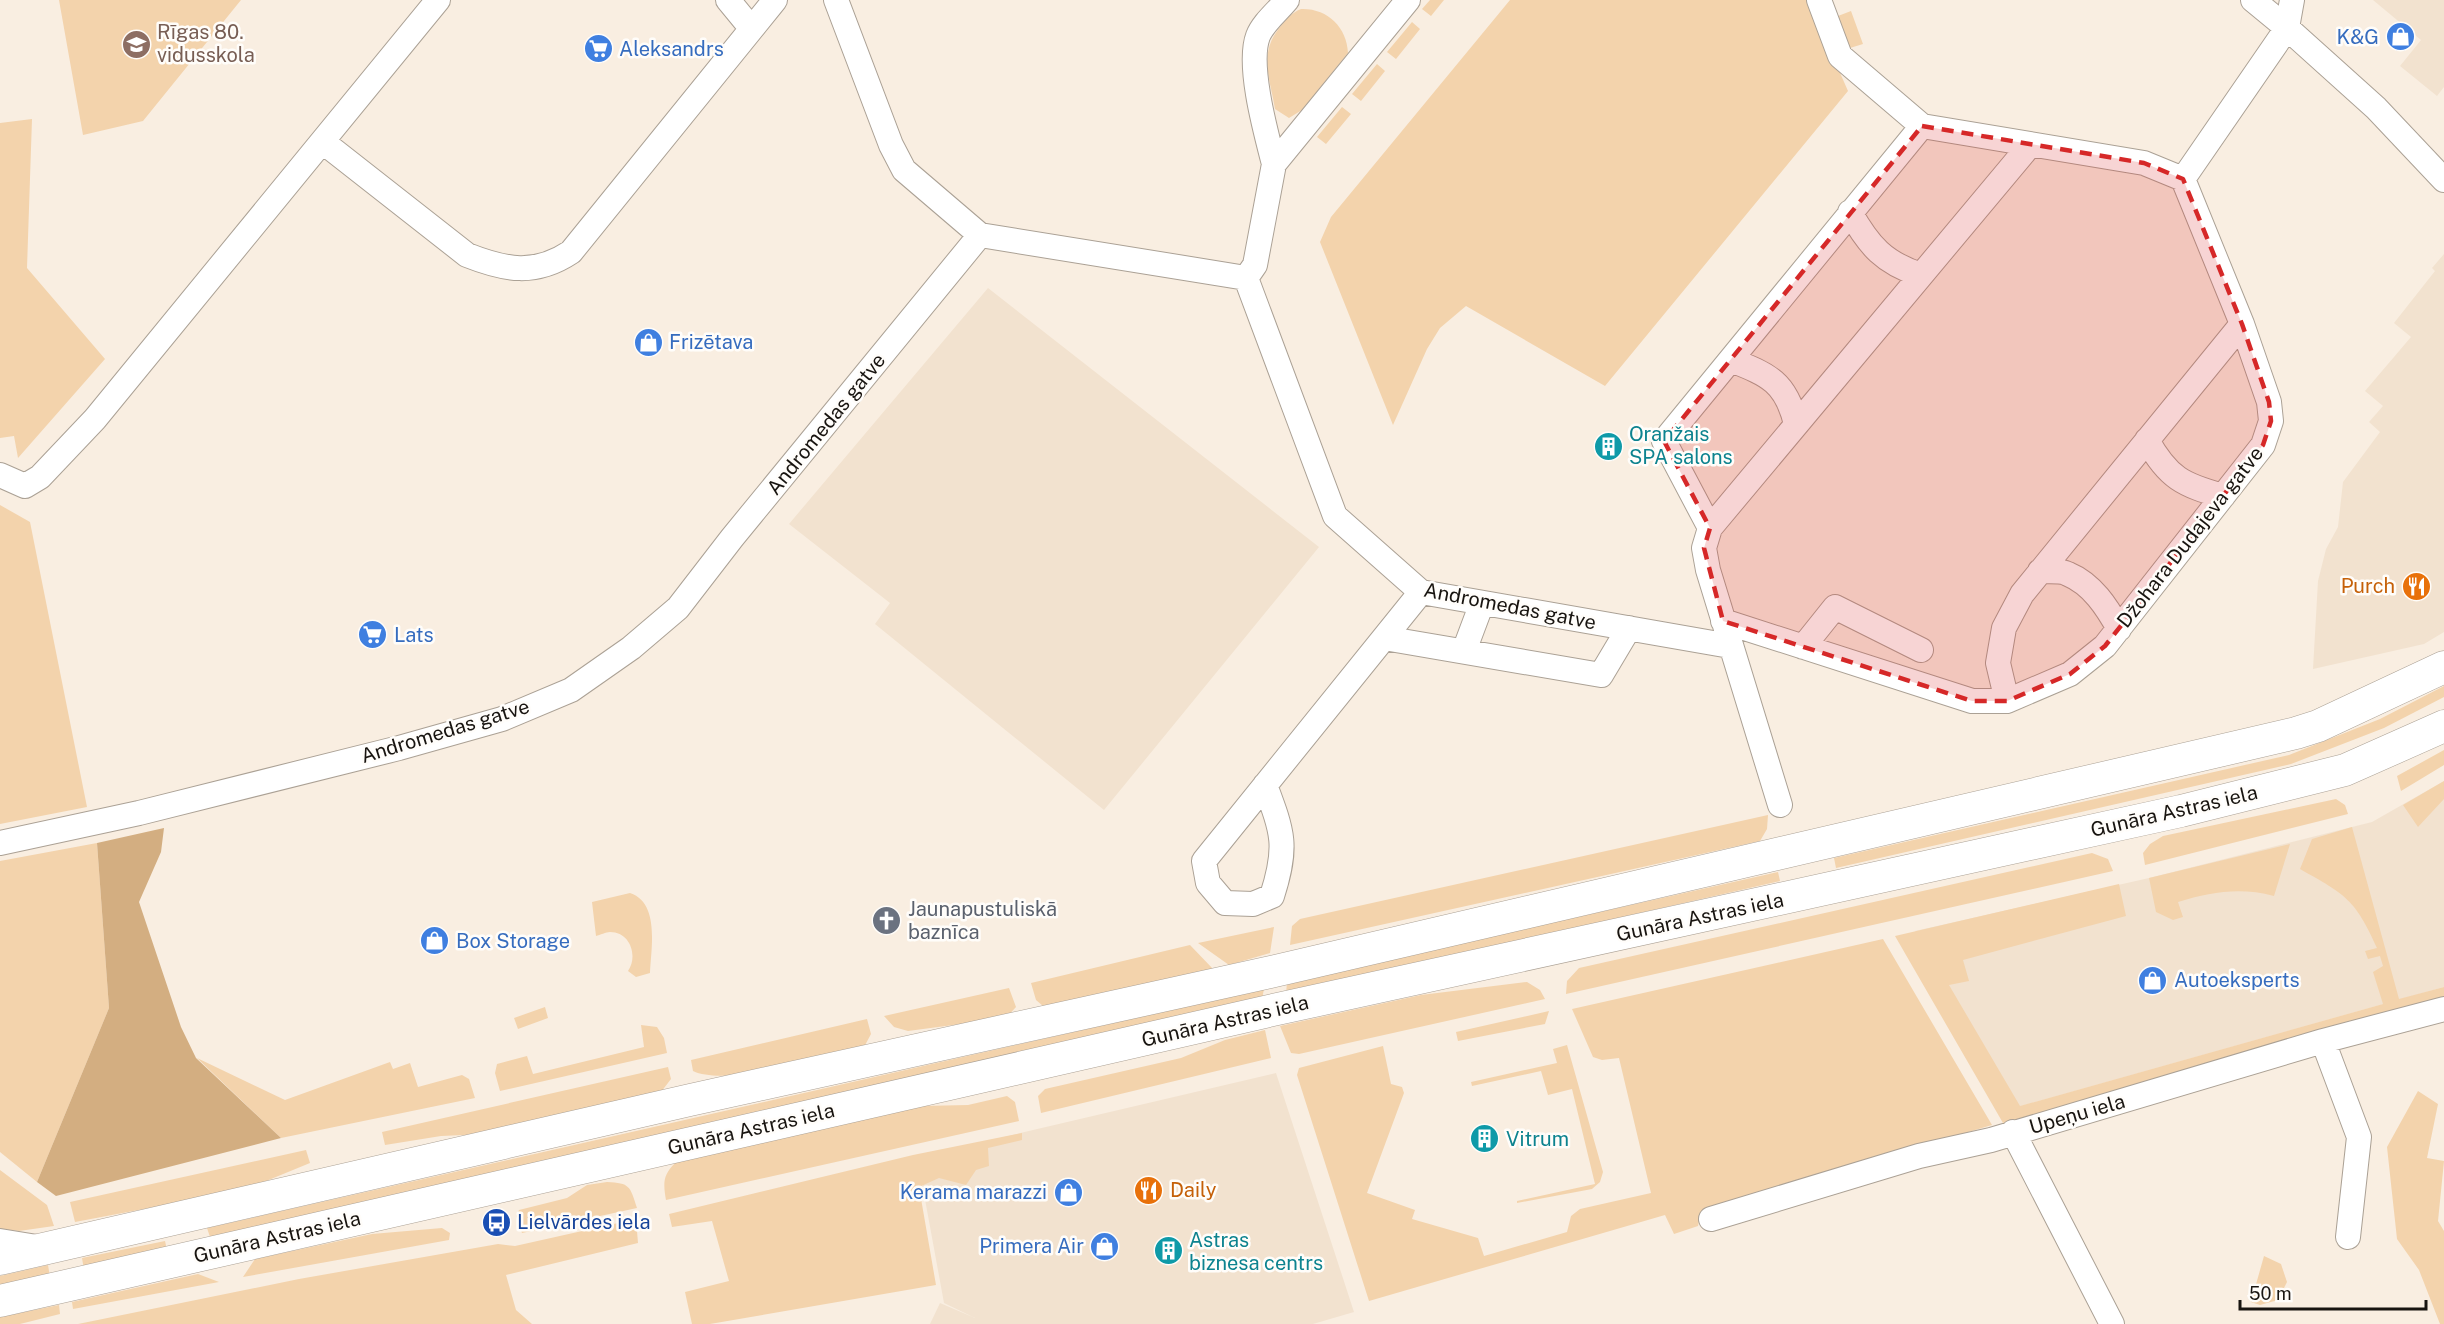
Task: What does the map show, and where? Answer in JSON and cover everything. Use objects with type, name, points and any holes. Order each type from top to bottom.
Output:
[{"type":"main road","name":"Gunāra Astras iela","points":[[0,1258],[1796,852],[2296,733],[2318,726],[2444,667]]},
{"type":"main road","name":"Gunāra Astras iela","points":[[0,1301],[1261,1012],[2181,811],[2345,770],[2444,726]]},
{"type":"main road","points":[[1796,852],[1808,894]]},
{"type":"main road","points":[[181,1216],[190,1257]]},
{"type":"street","points":[[0,475],[25,486],[40,477],[95,419],[438,0]]},
{"type":"street","points":[[728,0],[752,28]]},
{"type":"street","points":[[323,142],[467,255],[495,266],[528,268],[553,264],[571,252],[775,0]]},
{"type":"street","points":[[836,0],[891,145],[904,170],[980,235],[1246,278],[1255,265],[1274,164],[1262,115],[1254,53],[1259,34],[1287,0]]},
{"type":"street","points":[[1274,164],[1408,0]]},
{"type":"street","points":[[1819,0],[1840,56],[1922,126],[2144,163],[2183,179],[2288,28],[2292,0]]},
{"type":"street","points":[[2253,0],[2288,28],[2376,108],[2444,180]]},
{"type":"street","points":[[1710,528],[1664,441],[1922,126]]},
{"type":"street","points":[[1780,805],[1730,646],[1704,548],[1710,528],[2030,145]]},
{"type":"street","name":"Džohara Dudajeva gatve","points":[[1723,621],[1972,701],[2007,701],[2070,674],[2105,646],[2263,445],[2271,421],[2269,402],[2242,324],[2183,179]]},
{"type":"street","points":[[1850,212],[1863,236],[1878,252],[1897,267],[1921,275]]},
{"type":"street","name":"Andromedas gatve","points":[[0,843],[139,813],[399,748],[502,719],[571,690],[631,648],[678,608],[732,538],[980,235]]},
{"type":"street","name":"Andromedas gatve","points":[[1246,278],[1335,516],[1421,592],[1730,646]]},
{"type":"street","points":[[2007,701],[1998,663],[2004,628],[2022,594],[2242,324]]},
{"type":"street","points":[[1731,360],[1755,370],[1774,382],[1790,401],[1796,424]]},
{"type":"street","points":[[2147,440],[2160,464],[2174,477],[2191,488],[2223,496]]},
{"type":"street","points":[[2040,571],[2067,573],[2087,586],[2106,605],[2119,629]]},
{"type":"street","points":[[1265,785],[1282,830],[1282,865],[1272,896],[1253,904],[1225,903],[1208,883],[1204,861],[1265,785],[1421,592]]},
{"type":"street","points":[[1464,651],[1482,603]]},
{"type":"street","points":[[1803,647],[1835,607],[1921,650]]},
{"type":"street","points":[[1384,638],[1601,675],[1629,628]]},
{"type":"street","name":"Upeņu iela","points":[[1711,1219],[1919,1156],[2013,1132],[2323,1041],[2444,1009]]},
{"type":"street","points":[[2323,1041],[2359,1137],[2348,1237]]},
{"type":"street","points":[[2013,1132],[2112,1324]]},
{"type":"street","name":"Gunāra Astras iela","points":[[0,1241],[42,1248]]},
{"type":"highlighted area","points":[[1922,126],[2144,163],[2183,179],[2242,324],[2269,402],[2271,421],[2263,445],[2105,646],[2070,674],[2007,701],[1972,701],[1723,621],[1704,548],[1710,528],[1664,441]]},
{"type":"shaded area","name":"Rīgas 80. vidusskola","points":[[59,0],[241,0],[143,121],[83,135]]},
{"type":"shaded area","points":[[1430,0],[1444,0],[1431,16],[1422,9]]},
{"type":"shaded area","points":[[1510,0],[1808,0],[1848,91],[1605,386],[1466,306],[1440,328],[1427,349],[1393,425],[1320,242],[1331,217]]},
{"type":"shaded area","points":[[2373,0],[2444,0],[2444,87],[2437,96],[2400,66],[2421,40]]},
{"type":"shaded area","points":[[1301,9],[1319,12],[1334,21],[1344,35],[1348,53],[1302,110],[1289,118],[1275,109],[1267,57],[1273,37],[1280,27],[1292,14]]},
{"type":"shaded area","points":[[1851,11],[1863,44],[1850,48],[1838,16]]},
{"type":"shaded area","points":[[1412,22],[1420,29],[1396,59],[1387,52]]},
{"type":"shaded area","points":[[1377,64],[1385,71],[1361,101],[1352,94]]},
{"type":"shaded area","points":[[1342,107],[1351,114],[1326,144],[1317,137]]},
{"type":"shaded area","points":[[32,119],[27,268],[105,359],[18,458],[14,436],[0,438],[0,123]]},
{"type":"shaded area","points":[[2444,254],[2444,632],[2424,644],[2313,669],[2318,581],[2326,549],[2338,527],[2343,482],[2380,432],[2369,422],[2383,406],[2365,391],[2411,337],[2394,323],[2435,271],[2432,268]]},
{"type":"shaded area","points":[[988,288],[1319,547],[1104,810],[875,624],[890,603],[789,524]]},
{"type":"shaded area","points":[[0,505],[30,522],[87,807],[0,824]]},
{"type":"shaded area","points":[[2444,686],[2444,697],[2384,728],[2291,764],[1836,868],[1834,858],[2289,755],[2380,719]]},
{"type":"shaded area","points":[[2444,750],[2444,765],[2401,791],[2397,776]]},
{"type":"shaded area","points":[[2444,781],[2444,987],[2014,1108],[1915,931],[2149,878],[2372,822]]},
{"type":"shaded area","points":[[2444,781],[2444,799],[2418,827],[2403,805]]},
{"type":"shaded area","points":[[2336,799],[2345,805],[2348,814],[2145,865],[2143,853],[2150,844],[2163,836]]},
{"type":"shaded area","points":[[1768,815],[1767,829],[1760,841],[1290,945],[1292,926],[1300,919]]},
{"type":"shaded area","points":[[2352,827],[2399,999],[2444,987],[2444,1002],[2003,1123],[1895,936],[2119,884],[2126,916],[1963,960],[1969,981],[1949,985],[2020,1106],[2383,1004],[2373,972],[2383,966],[2380,956],[2368,959],[2365,951],[2377,948],[2362,919],[2348,900],[2300,869],[2312,839]]},
{"type":"shaded area","points":[[164,828],[161,852],[139,902],[181,1027],[196,1058],[281,1138],[56,1196],[37,1182],[109,1008],[97,843]]},
{"type":"shaded area","points":[[97,843],[109,1008],[37,1182],[0,1152],[0,861]]},
{"type":"shaded area","points":[[2290,844],[2274,896],[2237,891],[2214,893],[2178,902],[2183,917],[2173,920],[2156,912],[2149,878]]},
{"type":"shaded area","points":[[2092,853],[2108,859],[2113,871],[1566,994],[1567,981],[1579,968]]},
{"type":"shaded area","points":[[1778,872],[1780,881],[1286,994],[1287,982]]},
{"type":"shaded area","points":[[630,893],[640,898],[646,906],[652,927],[650,973],[636,977],[628,971],[632,953],[628,941],[617,933],[610,932],[596,936],[592,902]]},
{"type":"shaded area","points":[[1274,927],[1270,953],[1229,965],[1198,943]]},
{"type":"shaded area","points":[[1883,939],[1992,1125],[1720,1206],[1700,1216],[1698,1226],[1674,1234],[1665,1215],[1369,1301],[1297,1075],[1299,1068],[1383,1046],[1391,1084],[1402,1087],[1404,1093],[1367,1193],[1415,1210],[1412,1219],[1478,1238],[1484,1256],[1567,1232],[1571,1216],[1580,1209],[1651,1193],[1619,1058],[1602,1060],[1593,1057],[1572,1009]]},
{"type":"shaded area","points":[[1190,945],[1214,970],[1043,1006],[1036,1000],[1031,983]]},
{"type":"shaded area","points":[[1527,982],[1540,990],[1545,999],[1299,1054],[1291,1053],[1280,1026],[1421,995]]},
{"type":"shaded area","points":[[1009,988],[1016,1007],[1006,1018],[908,1031],[894,1027],[884,1016]]},
{"type":"shaded area","points":[[1264,989],[1262,999],[210,1237],[207,1228]]},
{"type":"shaded area","points":[[545,1007],[548,1018],[518,1029],[514,1018]]},
{"type":"shaded area","points":[[1549,1011],[1545,1024],[1458,1041],[1456,1032]]},
{"type":"shaded area","points":[[867,1019],[871,1034],[863,1049],[776,1069],[728,1076],[708,1075],[693,1071],[691,1060]]},
{"type":"shaded area","points":[[641,1025],[657,1027],[664,1038],[667,1053],[500,1091],[495,1073],[497,1064],[527,1056],[533,1074],[644,1047]]},
{"type":"shaded area","points":[[1265,1030],[1271,1058],[1041,1113],[1038,1096],[1045,1089],[1181,1058],[1225,1040]]},
{"type":"shaded area","points":[[1567,1045],[1603,1172],[1600,1182],[1592,1189],[1517,1203],[1517,1201],[1595,1184],[1572,1089],[1548,1095],[1541,1071],[1472,1086],[1471,1082],[1557,1063],[1553,1049]]},
{"type":"shaded area","points":[[197,1058],[285,1100],[390,1062],[393,1069],[410,1063],[418,1087],[462,1075],[469,1079],[475,1098],[281,1138]]},
{"type":"shaded area","points":[[668,1067],[671,1079],[661,1092],[487,1134],[441,1136],[385,1145],[382,1132]]},
{"type":"shaded area","points":[[1276,1073],[1354,1312],[1313,1324],[930,1324],[940,1303],[975,1318],[944,1303],[922,1183],[991,1140]]},
{"type":"shaded area","points":[[2418,1091],[2438,1104],[2427,1158],[2444,1161],[2438,1221],[2444,1231],[2444,1324],[2440,1324],[2419,1270],[2397,1239],[2387,1147]]},
{"type":"shaded area","points":[[1007,1096],[1015,1102],[1019,1121],[666,1200],[665,1180],[668,1171],[675,1163],[922,1106],[968,1105]]},
{"type":"shaded area","points":[[1022,1133],[1022,1140],[988,1148],[989,1166],[976,1170],[966,1185],[939,1178],[919,1187],[936,1285],[710,1324],[692,1324],[685,1292],[729,1281],[712,1221],[672,1227],[669,1214],[913,1155]]},
{"type":"shaded area","points":[[306,1150],[310,1163],[244,1190],[75,1222],[70,1202]]},
{"type":"shaded area","points":[[0,1170],[47,1205],[54,1226],[19,1231],[0,1229]]},
{"type":"shaded area","points":[[620,1183],[628,1187],[637,1208],[522,1233],[516,1216],[519,1210],[567,1198],[587,1185]]},
{"type":"shaded area","points":[[636,1219],[638,1243],[506,1275],[516,1310],[532,1324],[78,1324],[299,1279],[498,1244],[515,1246]]},
{"type":"shaded area","points":[[442,1228],[450,1233],[449,1240],[243,1277],[255,1259],[372,1234]]},
{"type":"shaded area","points":[[165,1241],[167,1250],[84,1270],[82,1258]]},
{"type":"shaded area","points":[[2264,1256],[2281,1264],[2287,1282],[2278,1300],[2260,1305],[2251,1302]]},
{"type":"shaded area","points":[[48,1265],[50,1277],[0,1286],[0,1276]]},
{"type":"shaded area","points":[[198,1274],[219,1282],[73,1309],[72,1302]]},
{"type":"shaded area","points":[[59,1305],[60,1314],[20,1324],[0,1324],[0,1317]]},
{"type":"place","name":"K&G","points":[[2400,37]]},
{"type":"place","name":"Rīgas 80. vidusskola","points":[[136,44]]},
{"type":"place","name":"Aleksandrs","points":[[598,49]]},
{"type":"place","name":"Frizētava","points":[[648,342]]},
{"type":"place","name":"Oranžais SPA salons","points":[[1608,446]]},
{"type":"place","name":"Purch","points":[[2416,586]]},
{"type":"place","name":"Lats","points":[[373,635]]},
{"type":"place","name":"Jaunapustuliskā baznīca","points":[[887,920]]},
{"type":"place","name":"Box Storage","points":[[435,941]]},
{"type":"place","name":"Autoeksperts","points":[[2153,980]]},
{"type":"place","name":"Vitrum","points":[[1485,1139]]},
{"type":"place","name":"Daily","points":[[1149,1190]]},
{"type":"place","name":"Kerama marazzi","points":[[1068,1192]]},
{"type":"place","name":"Lielvārdes iela","points":[[496,1222]]},
{"type":"place","name":"Primera Air","points":[[1105,1246]]},
{"type":"place","name":"Astras biznesa centrs","points":[[1168,1251]]}]
